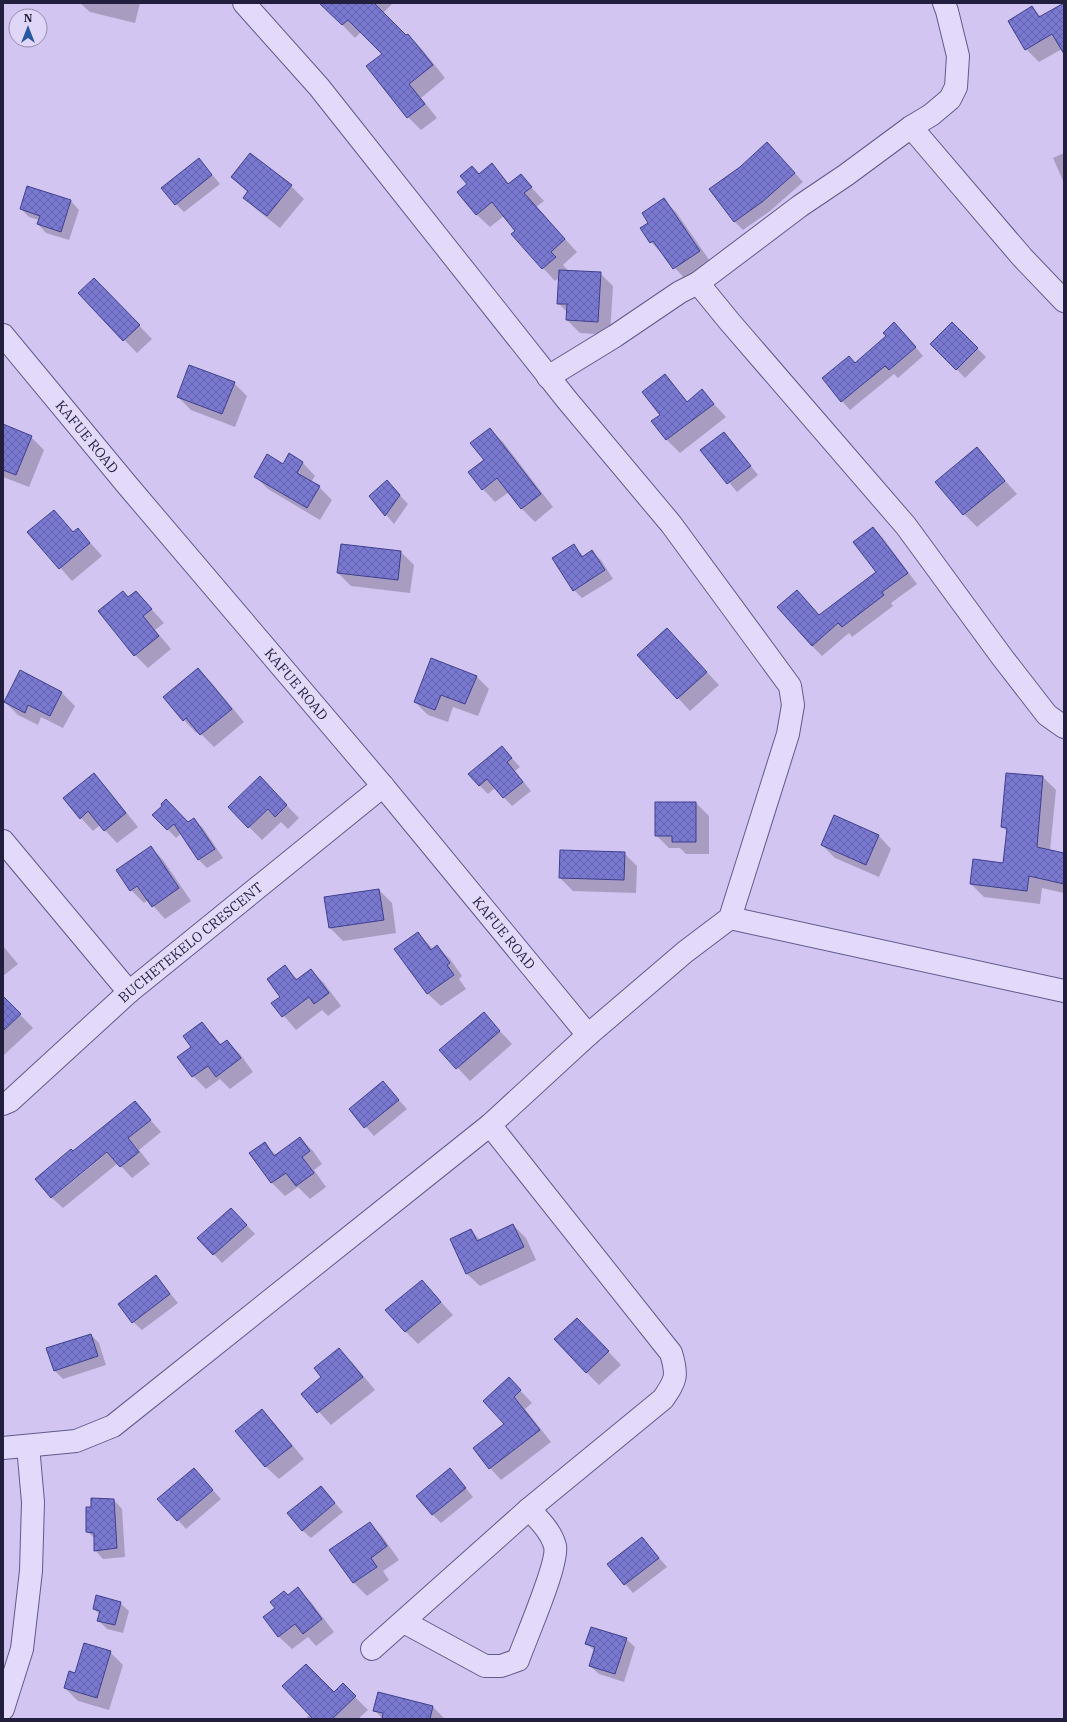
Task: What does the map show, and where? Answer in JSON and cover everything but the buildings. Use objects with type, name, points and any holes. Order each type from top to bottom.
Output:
[{"type":"street","points":[[3,1448],[76,1441],[113,1426],[490,1124],[588,1035],[685,952],[730,918],[788,734],[793,705],[790,686],[671,524],[548,377],[319,87],[244,3]]},
{"type":"street","points":[[548,377],[615,336],[680,292],[698,283],[800,206],[846,175],[911,127],[931,115],[950,99],[956,87],[958,56],[944,3]]},
{"type":"street","points":[[911,127],[1022,257],[1064,301]]},
{"type":"street","points":[[698,283],[906,526],[1042,709],[1047,715],[1064,727]]},
{"type":"street","name":"KAFUE ROAD","points":[[3,335],[128,486],[383,786],[588,1035]]},
{"type":"street","name":"BUCHETEKELO CRESCENT","points":[[3,1104],[10,1100],[130,992],[383,786]]},
{"type":"street","points":[[3,841],[130,992]]},
{"type":"street","points":[[730,918],[1064,991]]},
{"type":"street","points":[[372,1649],[529,1509],[663,1399],[673,1385],[676,1370],[671,1354],[490,1124]]},
{"type":"street","points":[[3,1709],[22,1649],[31,1571],[33,1502],[28,1446]]},
{"type":"street","points":[[404,1622],[485,1666],[501,1666],[518,1660],[554,1565],[556,1548],[550,1532],[529,1509]]}]
